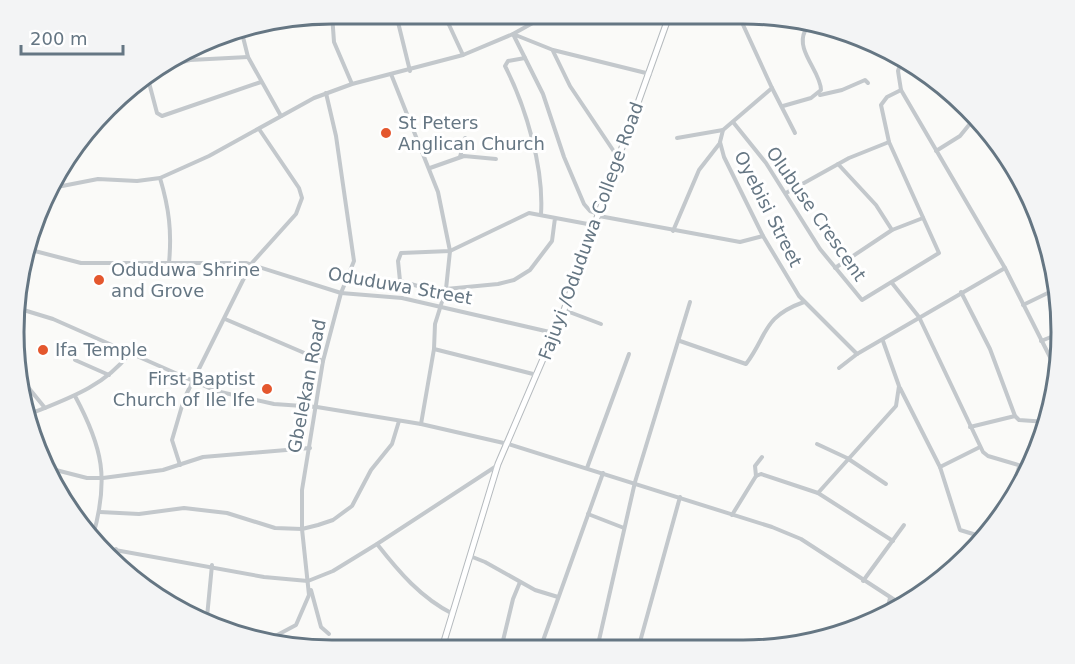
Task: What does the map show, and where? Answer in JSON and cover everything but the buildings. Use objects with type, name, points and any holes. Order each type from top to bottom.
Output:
[{"type":"main road","name":"Fajuyi /Oduduwa College Road","points":[[445,640],[498,464],[564,310],[593,225],[600,215],[666,24]]},
{"type":"street","points":[[333,24],[334,42],[352,84]]},
{"type":"street","points":[[398,24],[410,71]]},
{"type":"street","points":[[449,24],[463,55]]},
{"type":"street","points":[[61,187],[98,179],[137,181],[160,178],[326,93],[463,55],[531,24]]},
{"type":"street","points":[[744,24],[795,133]]},
{"type":"street","points":[[806,31],[802,36],[804,45],[822,86],[820,93],[811,98]]},
{"type":"street","points":[[513,34],[553,50],[650,74]]},
{"type":"street","points":[[513,34],[543,94],[564,158],[584,204],[590,211],[673,231],[740,242],[762,236]]},
{"type":"street","points":[[243,37],[248,57],[281,116]]},
{"type":"street","points":[[553,50],[570,86],[619,159]]},
{"type":"street","points":[[186,61],[248,57]]},
{"type":"street","points":[[525,58],[508,61],[505,66],[536,149],[541,178],[541,214]]},
{"type":"street","points":[[899,66],[897,71],[901,90],[1005,268],[1050,357]]},
{"type":"street","points":[[391,74],[430,168],[438,192],[450,251],[446,289],[435,324],[434,349],[421,424]]},
{"type":"street","points":[[783,106],[830,93],[865,80],[868,83]]},
{"type":"street","points":[[149,85],[156,113],[162,117],[261,82]]},
{"type":"street","points":[[819,82],[830,93]]},
{"type":"street","points":[[678,138],[723,130],[772,87]]},
{"type":"street","name":"Olubuse Crescent","points":[[733,122],[786,193],[808,231],[860,300],[939,253],[889,142],[881,105],[887,97],[901,90]]},
{"type":"street","name":"Gbelekan Road","points":[[308,580],[302,529],[302,490],[323,361],[341,292],[354,261],[326,93]]},
{"type":"street","points":[[936,151],[960,136],[970,124]]},
{"type":"street","points":[[180,465],[172,440],[179,412],[193,381],[251,264],[290,223],[302,198],[290,172],[259,129]]},
{"type":"street","name":"Oyebisi Street","points":[[723,130],[720,142],[724,157],[762,236],[804,302],[824,317],[857,354]]},
{"type":"street","points":[[460,157],[465,138]]},
{"type":"street","points":[[673,231],[699,170],[720,142]]},
{"type":"street","points":[[786,193],[838,164],[889,142]]},
{"type":"street","points":[[430,168],[460,157],[496,159]]},
{"type":"street","points":[[838,164],[876,205],[892,230]]},
{"type":"street","points":[[160,178],[170,211],[172,237],[170,263]]},
{"type":"street","points":[[555,218],[552,241],[530,270],[514,280],[498,284],[446,289],[425,288],[400,281],[399,254],[450,251],[517,216],[529,213],[541,214],[593,225]]},
{"type":"street","points":[[836,268],[892,230],[923,218]]},
{"type":"street","name":"Oduduwa Street","points":[[34,251],[81,263],[251,264],[341,292],[402,298],[554,333]]},
{"type":"street","points":[[839,368],[857,354],[883,341],[919,317],[1005,268]]},
{"type":"street","points":[[892,283],[919,317],[980,447],[988,456],[1020,466]]},
{"type":"street","points":[[961,292],[990,349],[1015,416],[1020,420],[1038,421]]},
{"type":"street","points":[[1023,304],[1048,293]]},
{"type":"street","points":[[599,640],[635,482],[665,390],[670,363],[680,340],[690,302]]},
{"type":"street","points":[[680,340],[746,364],[765,329],[791,306],[804,302]]},
{"type":"street","points":[[25,310],[53,319],[193,381],[241,398],[317,407],[421,424],[508,444],[680,497],[801,539],[894,600]]},
{"type":"street","points":[[564,310],[601,324]]},
{"type":"street","points":[[225,319],[323,361]]},
{"type":"street","points":[[1041,341],[1051,337]]},
{"type":"street","points":[[883,341],[899,386],[940,467],[960,530],[975,535]]},
{"type":"street","points":[[434,349],[537,376]]},
{"type":"street","points":[[34,412],[75,396],[110,376],[129,354]]},
{"type":"street","points":[[587,468],[629,354]]},
{"type":"street","points":[[75,360],[110,376]]},
{"type":"street","points":[[818,493],[847,458],[891,413],[899,398],[899,386]]},
{"type":"street","points":[[30,389],[45,408]]},
{"type":"street","points":[[75,396],[96,438],[103,478],[100,512],[95,529]]},
{"type":"street","points":[[970,427],[1015,416]]},
{"type":"street","points":[[100,512],[139,514],[184,508],[212,510],[275,528],[302,529],[333,520],[352,506],[371,470],[392,444],[399,421]]},
{"type":"street","points":[[817,444],[847,458],[886,484]]},
{"type":"street","points":[[940,467],[980,447]]},
{"type":"street","points":[[57,470],[87,478],[103,478],[163,470],[204,457],[310,448]]},
{"type":"street","points":[[732,515],[756,476],[755,466],[762,457]]},
{"type":"street","points":[[113,549],[212,565],[264,577],[308,580],[333,571],[498,464]]},
{"type":"street","points":[[543,640],[603,473]]},
{"type":"street","points":[[756,476],[762,474],[818,493],[893,541]]},
{"type":"street","points":[[640,640],[680,497]]},
{"type":"street","points":[[588,514],[624,528]]},
{"type":"street","points":[[863,581],[904,525]]},
{"type":"street","points":[[377,544],[415,588],[432,603],[453,614]]},
{"type":"street","points":[[469,556],[485,561],[537,591],[558,597]]},
{"type":"street","points":[[207,614],[212,565]]},
{"type":"street","points":[[308,580],[321,627],[329,634]]},
{"type":"street","points":[[278,635],[296,625],[309,596],[308,580]]},
{"type":"street","points":[[503,640],[513,598],[520,582]]},
{"type":"street","points":[[889,603],[890,598]]},
{"type":"place","name":"St Peters Anglican Church","points":[[386,133]]},
{"type":"place","name":"Oduduwa Shrine and Grove","points":[[99,280]]},
{"type":"place","name":"Ifa Temple","points":[[43,350]]},
{"type":"place","name":"First Baptist Church of Ile Ife","points":[[267,389]]}]
